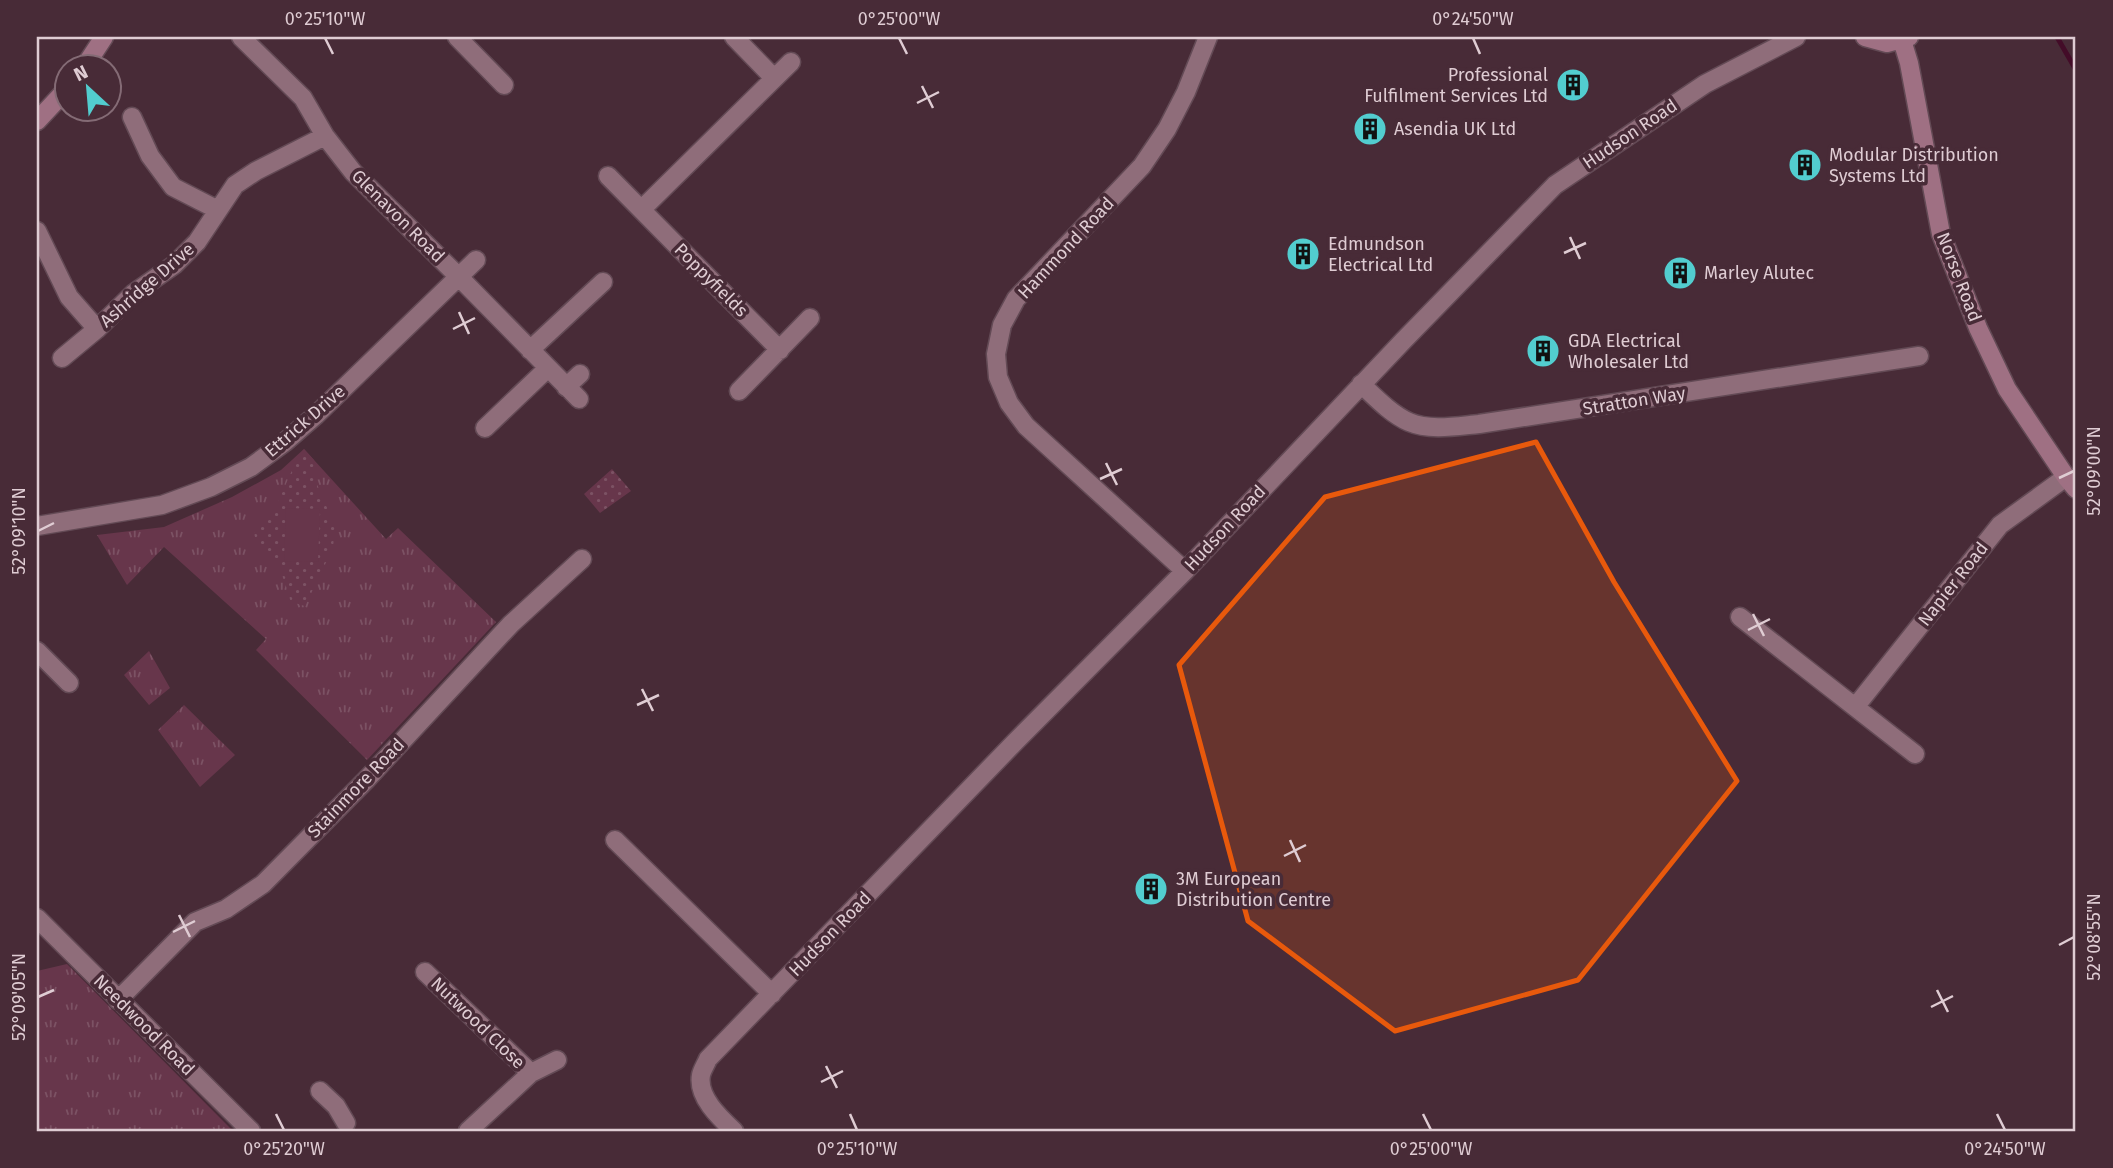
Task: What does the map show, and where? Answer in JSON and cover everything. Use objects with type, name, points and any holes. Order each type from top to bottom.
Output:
[{"type":"street","points":[[94,52],[104,37]]},
{"type":"street","name":"Glenavon Road","points":[[241,37],[303,98],[325,136],[353,173],[579,399]]},
{"type":"street","points":[[734,37],[774,78]]},
{"type":"street","name":"Hammond Road","points":[[1185,571],[1026,426],[1009,403],[998,377],[996,355],[1002,325],[1016,299],[1142,166],[1167,129],[1186,92],[1208,37]]},
{"type":"street","name":"Hudson Road","points":[[734,1131],[715,1112],[704,1094],[701,1076],[708,1059],[1005,752],[1185,571],[1555,185],[1705,84],[1796,37]]},
{"type":"street","points":[[1865,37],[1887,43],[1906,39]]},
{"type":"street","points":[[464,39],[504,85]]},
{"type":"street","name":"Norse Road","points":[[1906,39],[1941,234],[1978,328],[2007,389],[2071,483]]},
{"type":"street","points":[[642,209],[791,62]]},
{"type":"street","points":[[37,121],[52,105]]},
{"type":"street","points":[[132,117],[150,156],[173,187],[218,210]]},
{"type":"street","name":"Ashridge Drive","points":[[62,358],[134,293],[174,265],[197,242],[234,186],[256,171],[325,136]]},
{"type":"street","name":"Poppyfields","points":[[608,176],[780,350]]},
{"type":"street","points":[[37,231],[69,297],[97,329]]},
{"type":"street","name":"Ettrick Drive","points":[[37,526],[162,505],[211,487],[251,467],[316,415],[476,260]]},
{"type":"street","points":[[530,350],[603,282]]},
{"type":"street","points":[[739,391],[810,318]]},
{"type":"street","name":"Stratton Way","points":[[1362,384],[1383,405],[1409,422],[1441,427],[1479,425],[1919,356]]},
{"type":"street","points":[[485,428],[548,368]]},
{"type":"street","points":[[566,387],[580,374]]},
{"type":"street","name":"Napier Road","points":[[1856,706],[2000,525],[2071,483]]},
{"type":"street","name":"Stainmore Road","points":[[118,1000],[195,922],[226,909],[263,884],[366,780],[511,624],[582,559]]},
{"type":"street","points":[[1740,617],[1915,754]]},
{"type":"street","points":[[37,651],[69,683]]},
{"type":"street","points":[[615,840],[772,995]]},
{"type":"street","name":"Needwood Road","points":[[37,918],[251,1131]]},
{"type":"street","name":"Nutwood Close","points":[[425,972],[531,1073]]},
{"type":"street","name":"Nutwood Close","points":[[468,1131],[531,1073],[557,1059]]},
{"type":"street","points":[[320,1091],[336,1106],[346,1128]]},
{"type":"highlighted area","points":[[1536,442],[1614,582],[1737,781],[1578,980],[1395,1031],[1248,921],[1179,665],[1325,497]]},
{"type":"green space","points":[[304,449],[386,539],[398,528],[496,622],[367,760],[256,650],[266,639],[164,547],[127,585],[97,535],[164,527],[232,497],[281,470]]},
{"type":"green space","points":[[304,449],[314,460],[318,487],[335,526],[333,548],[305,606],[291,602],[280,569],[271,555],[257,544],[254,533],[273,513]]},
{"type":"green space","points":[[612,469],[631,491],[600,513],[584,494]]},
{"type":"green space","points":[[286,508],[320,509],[318,562],[284,561]]},
{"type":"green space","points":[[149,651],[170,688],[149,705],[124,675]]},
{"type":"green space","points":[[184,705],[235,755],[200,787],[158,730]]},
{"type":"green space","points":[[67,964],[233,1131],[37,1131],[37,971]]},
{"type":"waterway","points":[[2057,37],[2076,70]]},
{"type":"place","name":"Professional Fulfilment Services Ltd","points":[[1573,85]]},
{"type":"place","name":"Asendia UK Ltd","points":[[1370,129]]},
{"type":"place","name":"Modular Distribution Systems Ltd","points":[[1805,165]]},
{"type":"place","name":"Edmundson Electrical Ltd","points":[[1303,254]]},
{"type":"place","name":"Marley Alutec","points":[[1680,273]]},
{"type":"place","name":"GDA Electrical Wholesaler Ltd","points":[[1543,351]]},
{"type":"place","name":"3M European Distribution Centre","points":[[1151,889]]}]
